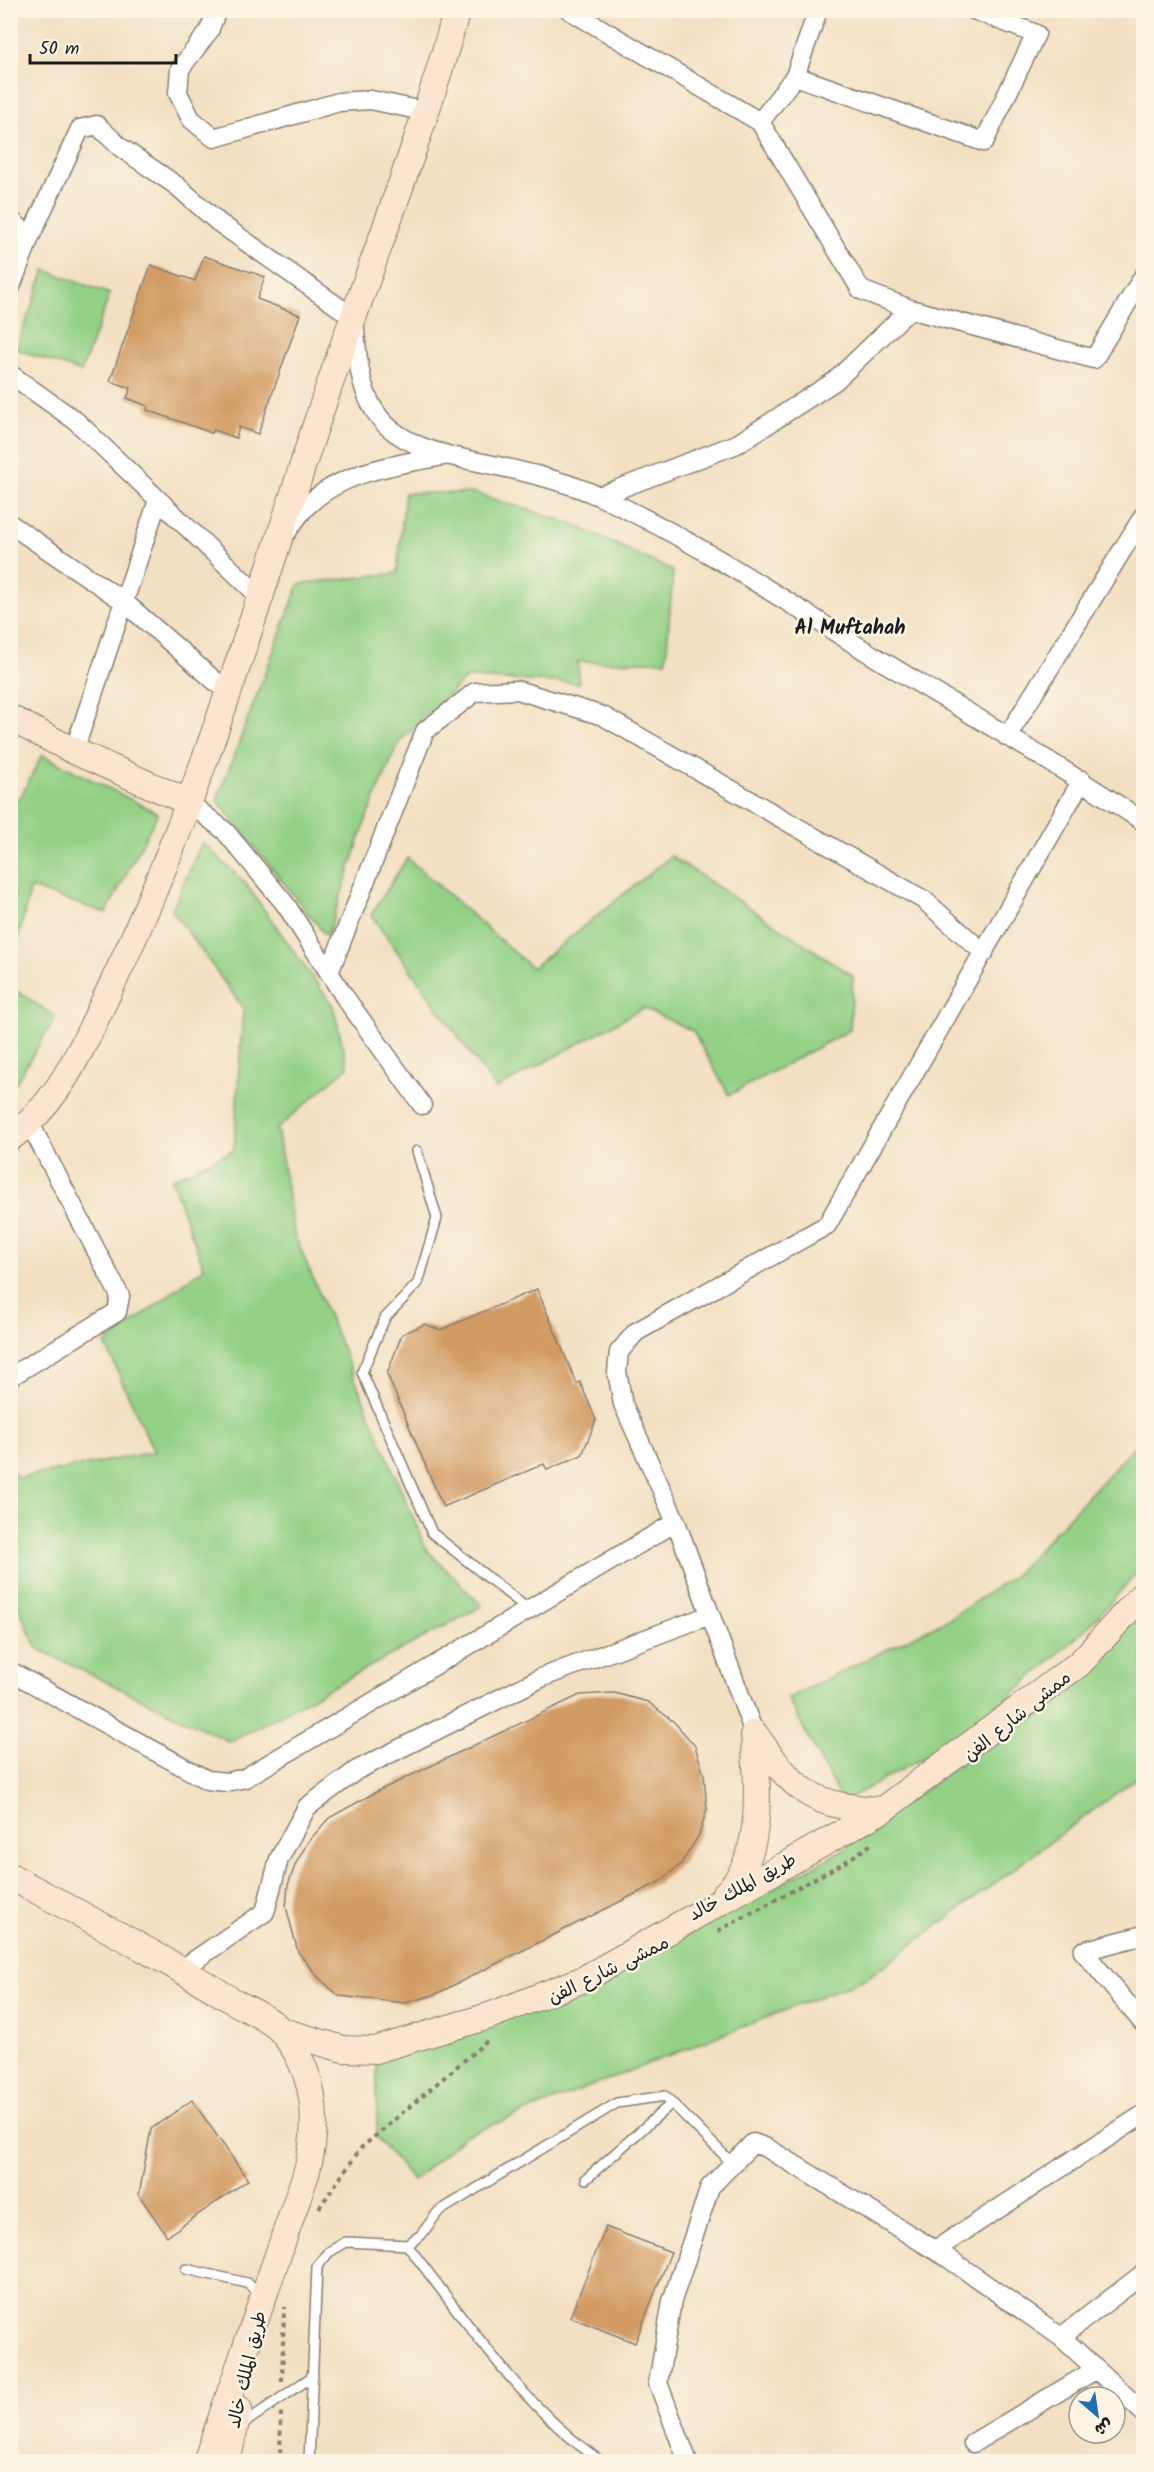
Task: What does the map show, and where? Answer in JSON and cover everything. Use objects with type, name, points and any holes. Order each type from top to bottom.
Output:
[{"type":"street","points":[[217,10],[209,31],[180,69],[178,93],[191,119],[214,138],[339,102],[371,100],[427,112]]},
{"type":"street","points":[[10,1377],[117,1312],[120,1296],[20,1131],[69,1074],[130,946],[188,802],[230,694],[259,596],[280,540],[309,445],[427,112],[457,10]]},
{"type":"street","points":[[569,10],[760,122],[861,290],[910,309],[1094,358],[1143,275]]},
{"type":"street","points":[[760,122],[795,76],[818,10]]},
{"type":"street","points":[[795,76],[984,142],[1036,34],[974,10]]},
{"type":"street","points":[[10,289],[30,237],[80,129],[97,125],[120,147],[177,186],[218,222],[354,318],[358,360],[364,389],[377,416],[396,434],[444,456],[550,479],[600,496],[710,555],[1007,737],[1082,780],[1143,822]]},
{"type":"street","points":[[10,219],[30,237]]},
{"type":"street","points":[[600,496],[737,444],[835,381],[910,309]]},
{"type":"street","points":[[10,374],[76,421],[259,596]]},
{"type":"street","points":[[280,540],[307,506],[332,487],[390,465],[444,456]]},
{"type":"street","points":[[74,751],[158,500]]},
{"type":"street","points":[[1007,737],[1143,514]]},
{"type":"street","points":[[10,524],[123,601],[230,694]]},
{"type":"street","points":[[329,973],[425,731],[475,692],[517,690],[603,716],[924,900],[984,953]]},
{"type":"street","points":[[10,718],[74,751],[188,802],[225,831],[286,905],[329,973],[422,1105]]},
{"type":"street","points":[[882,1810],[849,1808],[804,1793],[776,1765],[754,1733],[676,1521],[623,1404],[616,1372],[619,1352],[636,1332],[827,1225],[1082,780]]},
{"type":"street","points":[[10,1671],[207,1780],[227,1782],[244,1779],[676,1521]]},
{"type":"street","name":"طريق الملك خالد","points":[[282,2031],[343,2049],[375,2050],[413,2041],[489,2016],[584,1979],[882,1810],[1080,1663],[1143,1593]]},
{"type":"street","points":[[182,1969],[265,1912],[279,1859],[307,1807],[357,1770],[543,1677],[710,1615]]},
{"type":"street","points":[[679,1925],[727,1893],[744,1868],[752,1841],[757,1786],[754,1733]]},
{"type":"street","points":[[10,1876],[182,1969],[282,2031],[299,2058],[312,2087],[315,2114],[314,2148],[272,2293],[206,2462]]},
{"type":"street","points":[[1143,1935],[1083,1951],[1143,2024]]},
{"type":"street","points":[[935,2250],[1143,2114]]},
{"type":"street","points":[[688,2462],[658,2383],[672,2301],[710,2187],[753,2143],[767,2148],[935,2250],[1060,2337],[1143,2413]]},
{"type":"street","points":[[1060,2337],[1143,2273]]},
{"type":"street","name":"طريق الملك خالد","points":[[227,2462],[272,2293]]},
{"type":"street","points":[[973,2443],[1095,2370]]},
{"type":"lane","points":[[417,1151],[437,1218],[418,1283],[385,1318],[362,1372],[432,1533],[529,1610]]},
{"type":"lane","points":[[309,2462],[317,2267],[329,2252],[346,2242],[407,2245],[421,2235],[438,2212],[617,2103],[666,2096],[733,2164]]},
{"type":"lane","points":[[586,2179],[672,2103]]},
{"type":"lane","points":[[407,2245],[534,2406],[574,2443],[602,2462]]},
{"type":"lane","points":[[186,2269],[247,2283],[272,2293]]},
{"type":"lane","points":[[234,2429],[313,2376]]},
{"type":"path","points":[[711,1935],[847,1861],[876,1841]]},
{"type":"path","points":[[314,2215],[361,2148],[484,2042],[494,2038]]},
{"type":"path","points":[[272,2293],[282,2397],[280,2462]]},
{"type":"green space","points":[[45,270],[110,294],[81,372],[16,349]]},
{"type":"green space","points":[[405,493],[474,493],[570,523],[673,571],[666,661],[578,662],[579,683],[466,678],[399,742],[367,817],[327,937],[217,800],[299,584],[397,573]]},
{"type":"green space","points":[[42,755],[158,813],[106,913],[31,888],[11,966],[11,795],[19,800]]},
{"type":"green space","points":[[202,842],[245,883],[333,1006],[348,1067],[277,1129],[294,1233],[426,1549],[482,1606],[230,1742],[36,1648],[11,1588],[11,1470],[19,1478],[154,1452],[105,1344],[204,1268],[171,1179],[234,1150],[243,1008],[172,910]]},
{"type":"green space","points":[[671,856],[853,976],[850,1030],[729,1095],[693,1031],[643,1008],[496,1089],[371,915],[407,858],[532,968]]},
{"type":"green space","points":[[11,987],[56,1017],[13,1087],[10,1085]]},
{"type":"green space","points":[[1143,1437],[1143,1566],[1090,1625],[969,1733],[842,1802],[788,1698],[949,1619],[1015,1575]]},
{"type":"green space","points":[[1143,1613],[1143,1773],[867,1978],[464,2136],[413,2181],[377,2138],[377,2058],[605,1981],[841,1851],[1008,1728]]},
{"type":"building","points":[[204,256],[265,277],[257,299],[300,315],[258,434],[239,427],[236,438],[214,430],[212,433],[147,410],[148,406],[127,398],[131,388],[110,381],[151,265],[195,281]]},
{"type":"building","points":[[537,1289],[577,1384],[580,1382],[596,1420],[582,1455],[547,1470],[544,1464],[443,1507],[387,1374],[402,1334],[425,1324],[440,1330]]},
{"type":"building","points":[[614,1693],[648,1702],[674,1722],[695,1746],[704,1775],[707,1809],[699,1835],[681,1864],[659,1882],[434,1995],[405,2003],[339,1996],[318,1977],[298,1952],[286,1907],[288,1885],[296,1863],[308,1842],[329,1818],[378,1791],[580,1695]]},
{"type":"building","points":[[192,2100],[248,2180],[167,2236],[139,2195],[151,2129]]},
{"type":"building","points":[[606,2227],[671,2252],[635,2343],[570,2317]]},
{"type":"district","name":"Al Muftahah","points":[[850,629]]}]
